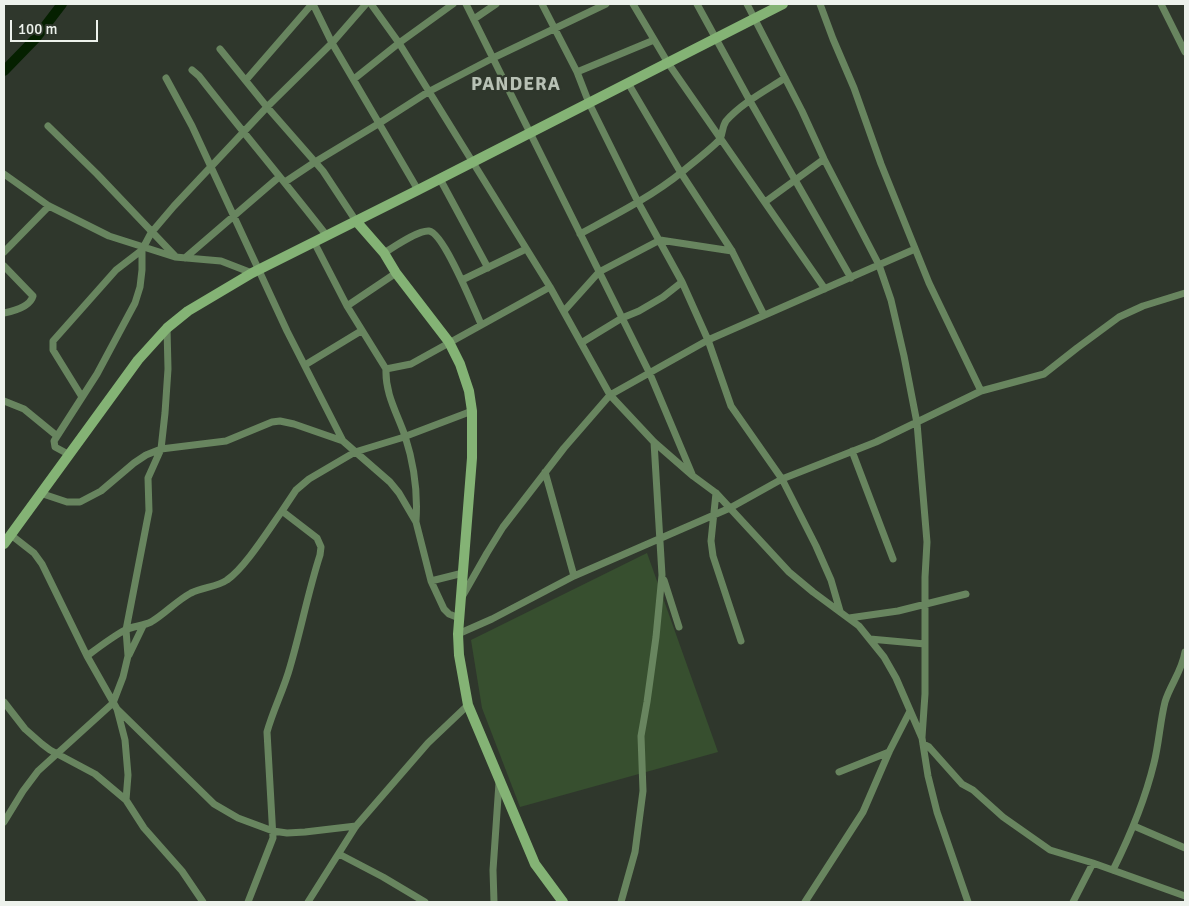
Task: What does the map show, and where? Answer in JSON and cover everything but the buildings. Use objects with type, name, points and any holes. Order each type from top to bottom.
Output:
[{"type":"street","points":[[246,80],[313,4],[332,43],[418,190]]},
{"type":"street","points":[[68,454],[53,445],[97,374],[135,303],[141,278],[143,249],[151,233],[267,107],[332,43],[366,4]]},
{"type":"street","points":[[371,4],[398,43],[550,287],[610,395],[654,442],[716,493],[790,572],[813,592],[859,626],[884,657],[896,678],[922,741],[937,812],[968,902]]},
{"type":"street","points":[[354,79],[398,43],[453,4]]},
{"type":"street","points":[[466,4],[650,374],[693,476]]},
{"type":"street","points":[[474,19],[496,4]]},
{"type":"street","points":[[542,4],[577,72],[589,102],[638,202],[682,282],[708,340],[731,406],[782,479],[816,546],[831,580],[840,612]]},
{"type":"street","points":[[286,182],[428,92],[493,58],[606,4]]},
{"type":"street","points":[[633,4],[668,63],[825,289]]},
{"type":"street","points":[[697,4],[851,278]]},
{"type":"street","points":[[747,4],[879,265],[891,300],[917,423],[926,542],[925,694],[922,741]]},
{"type":"street","points":[[4,544],[138,360],[167,328],[188,311],[256,271],[783,4]]},
{"type":"street","points":[[820,4],[939,307],[981,391]]},
{"type":"street","points":[[1161,4],[1183,41],[1185,52]]},
{"type":"street","points":[[577,72],[654,40]]},
{"type":"street","points":[[220,49],[315,162],[356,221],[384,253],[396,274],[449,342],[467,382],[472,411],[472,458],[458,634],[459,655],[468,705],[535,864],[563,902]]},
{"type":"street","points":[[192,70],[199,76],[243,133],[286,182],[327,236]]},
{"type":"street","points":[[166,78],[234,215],[256,271],[343,441],[399,493],[416,522]]},
{"type":"street","points":[[580,234],[638,202],[681,173],[720,139],[722,128],[726,122],[750,101],[785,78]]},
{"type":"street","points":[[628,84],[681,173],[732,251],[764,315]]},
{"type":"street","points":[[48,126],[97,174],[175,257]]},
{"type":"street","points":[[765,202],[824,159]]},
{"type":"street","points":[[4,174],[49,206],[109,236],[143,249],[175,257],[221,261],[256,271]]},
{"type":"street","points":[[185,258],[279,176]]},
{"type":"street","points":[[440,179],[488,268]]},
{"type":"street","points":[[4,252],[49,206]]},
{"type":"street","points":[[384,253],[416,235],[427,231],[432,232],[450,257],[481,324]]},
{"type":"street","points":[[564,312],[599,272],[660,240],[732,251]]},
{"type":"street","points":[[314,242],[347,306],[386,369],[388,394],[405,437],[416,485],[416,522],[431,581],[444,609],[449,614],[459,618]]},
{"type":"street","points":[[82,397],[53,350],[53,341],[116,270],[143,249]]},
{"type":"street","points":[[462,280],[526,249]]},
{"type":"street","points":[[461,600],[504,527],[564,448],[610,395],[708,340],[915,249]]},
{"type":"street","points":[[4,266],[33,296],[30,303],[24,307],[4,313]]},
{"type":"street","points":[[347,306],[396,274]]},
{"type":"street","points":[[582,343],[622,318],[639,311],[663,297],[682,282]]},
{"type":"street","points":[[386,369],[410,364],[550,287]]},
{"type":"street","points":[[458,634],[492,619],[574,576],[730,508],[782,479],[917,423],[981,391],[1044,374],[1119,317],[1143,306],[1185,293]]},
{"type":"street","points":[[128,656],[126,630],[149,512],[148,478],[161,449],[168,369],[167,328]]},
{"type":"street","points":[[305,365],[362,331]]},
{"type":"street","points":[[4,401],[24,409],[57,436]]},
{"type":"street","points":[[87,656],[126,630],[143,626],[159,617],[170,606],[191,593],[229,580],[250,555],[296,490],[309,479],[355,452],[405,437],[472,411]]},
{"type":"street","points":[[40,493],[67,502],[87,500],[102,491],[146,455],[161,449],[226,441],[272,422],[280,421],[343,441]]},
{"type":"street","points":[[621,902],[635,852],[643,791],[640,736],[654,655],[662,575],[654,442]]},
{"type":"street","points":[[852,451],[893,559]]},
{"type":"street","points":[[545,472],[574,576]]},
{"type":"street","points":[[716,493],[711,541],[713,556],[741,641]]},
{"type":"street","points":[[248,902],[270,848],[273,831],[267,732],[289,671],[321,547],[317,538],[282,511]]},
{"type":"street","points":[[11,535],[34,554],[42,564],[87,656],[115,706],[125,740],[128,774],[126,800]]},
{"type":"street","points":[[431,581],[462,573]]},
{"type":"street","points":[[662,575],[678,627]]},
{"type":"street","points":[[849,618],[926,604],[966,594]]},
{"type":"street","points":[[4,822],[23,790],[38,771],[115,706],[128,656],[143,626]]},
{"type":"street","points":[[870,639],[925,644]]},
{"type":"street","points":[[1113,870],[1134,826],[1155,762],[1167,697],[1181,668],[1185,652]]},
{"type":"street","points":[[4,702],[25,728],[42,744],[95,774],[126,800],[144,828],[182,871],[199,901]]},
{"type":"street","points":[[308,902],[356,826],[428,743],[468,705]]},
{"type":"street","points":[[115,706],[214,804],[238,818],[273,831],[287,833],[356,826]]},
{"type":"street","points":[[805,902],[863,812],[889,752],[910,711]]},
{"type":"street","points":[[922,741],[962,784],[973,790],[1003,817],[1050,850],[1093,863],[1185,896]]},
{"type":"street","points":[[839,772],[889,752]]},
{"type":"street","points":[[494,902],[493,870],[499,781]]},
{"type":"street","points":[[1134,826],[1185,848]]},
{"type":"street","points":[[339,854],[425,902]]},
{"type":"street","points":[[1073,902],[1093,863]]},
{"type":"green space","points":[[647,553],[718,752],[520,807],[482,708],[471,640]]},
{"type":"waterway","points":[[4,71],[36,38],[62,4]]},
{"type":"district","name":"PANDERA","points":[[516,85]]}]
